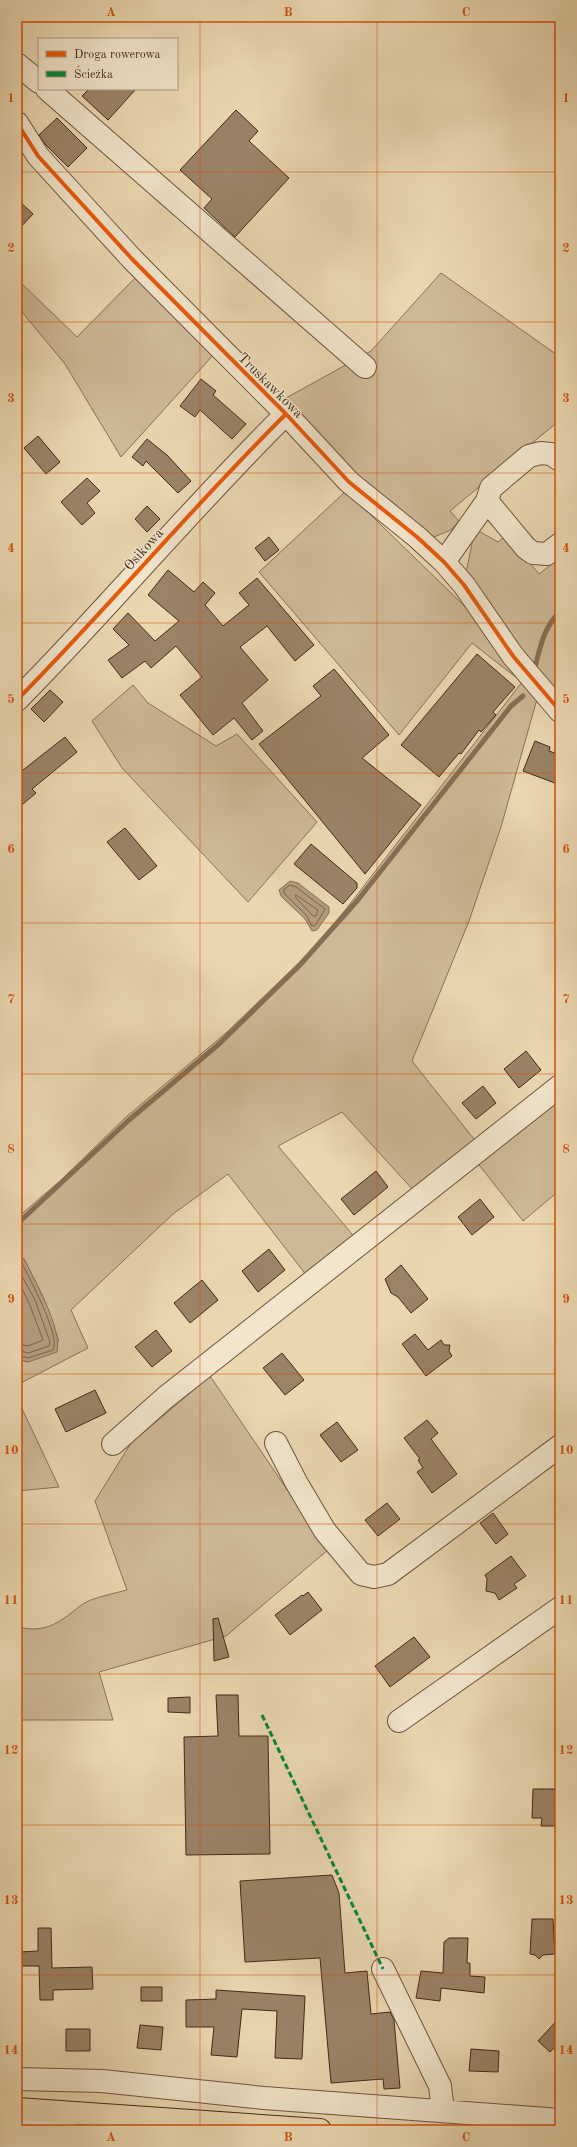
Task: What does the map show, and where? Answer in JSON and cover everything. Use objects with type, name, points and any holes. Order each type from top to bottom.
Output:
[{"type":"main road","points":[[17,2109],[214,2126],[320,2130]]},
{"type":"street","points":[[17,64],[38,81]]},
{"type":"street","points":[[48,90],[365,367]]},
{"type":"street","name":"Truskawkowa","points":[[17,123],[38,156],[132,259],[286,414],[349,482],[417,537],[444,562],[464,585],[513,656],[560,711]]},
{"type":"street","name":"Osikowa","points":[[17,700],[51,666],[235,464],[286,414]]},
{"type":"street","points":[[444,562],[487,502],[491,488],[529,456],[541,452],[551,454],[560,460]]},
{"type":"street","points":[[487,502],[526,548],[533,552],[548,554],[560,544]]},
{"type":"street","points":[[113,1444],[166,1397],[560,1086]]},
{"type":"street","points":[[276,1443],[296,1482],[325,1531],[361,1574],[374,1577],[388,1574],[560,1446]]},
{"type":"street","points":[[399,1721],[560,1608]]},
{"type":"street","points":[[383,1970],[440,2086],[443,2111]]},
{"type":"street","points":[[17,2079],[62,2079],[116,2082],[264,2098],[560,2120]]},
{"type":"street","points":[[17,2126],[67,2130]]},
{"type":"shaded area","points":[[441,273],[560,357],[560,420],[450,511],[459,521],[451,530],[434,537],[366,484],[286,398],[371,351]]},
{"type":"shaded area","points":[[136,277],[216,352],[121,457],[65,364],[17,306],[17,279],[77,337]]},
{"type":"shaded area","points":[[346,491],[485,626],[496,612],[466,573],[475,529],[498,542],[507,535],[539,574],[560,558],[560,728],[537,699],[501,827],[469,921],[412,1061],[485,1153],[560,1095],[560,1190],[523,1221],[476,1161],[425,1203],[342,1112],[278,1146],[367,1252],[317,1289],[228,1174],[173,1214],[71,1310],[88,1348],[17,1385],[17,1359],[28,1362],[59,1341],[43,1297],[24,1259],[17,1258],[17,1218],[61,1180],[126,1117],[226,1033],[309,953],[346,909],[522,682],[472,643],[399,735],[259,572]]},
{"type":"shaded area","points":[[133,685],[148,703],[216,746],[237,734],[317,822],[248,902],[122,768],[92,721]]},
{"type":"shaded area","points":[[210,1376],[328,1550],[226,1636],[99,1672],[113,1720],[17,1720],[17,1627],[38,1629],[46,1627],[60,1621],[87,1602],[127,1590],[95,1501],[131,1443]]},
{"type":"shaded area","points":[[17,1398],[59,1487],[17,1491]]},
{"type":"water","points":[[290,881],[298,883],[329,907],[329,913],[317,930],[312,931],[305,919],[281,896],[279,890]]},
{"type":"water","points":[[17,1258],[24,1259],[41,1292],[56,1330],[57,1352],[28,1362],[17,1359]]},
{"type":"building","points":[[88,90],[135,90],[108,120],[82,96]]},
{"type":"building","points":[[236,110],[258,131],[249,141],[289,178],[235,237],[204,208],[212,199],[180,170]]},
{"type":"building","points":[[57,118],[87,148],[68,167],[45,144],[39,135]]},
{"type":"building","points":[[17,199],[33,214],[17,231]]},
{"type":"building","points":[[201,379],[216,391],[213,395],[246,424],[232,439],[200,410],[195,417],[180,406]]},
{"type":"building","points":[[38,436],[60,462],[46,474],[24,448]]},
{"type":"building","points":[[147,439],[167,455],[191,481],[178,493],[146,461],[143,466],[132,457]]},
{"type":"building","points":[[87,478],[100,491],[87,503],[95,513],[82,525],[61,502]]},
{"type":"building","points":[[147,506],[160,519],[147,532],[135,519]]},
{"type":"building","points":[[269,537],[279,550],[265,561],[255,548]]},
{"type":"building","points":[[168,570],[194,592],[203,582],[215,593],[205,605],[223,626],[249,605],[239,593],[257,578],[314,645],[295,661],[267,626],[240,647],[268,680],[242,703],[263,731],[252,740],[234,718],[213,735],[180,695],[202,677],[176,646],[151,668],[145,661],[122,678],[108,660],[129,645],[113,629],[128,613],[155,641],[179,621],[148,595]]},
{"type":"building","points":[[477,654],[515,687],[493,712],[496,715],[481,732],[479,730],[461,754],[459,753],[439,777],[401,745]]},
{"type":"building","points":[[334,669],[389,735],[362,758],[421,805],[365,874],[259,744],[321,696],[313,686]]},
{"type":"building","points":[[50,690],[63,702],[44,722],[31,709]]},
{"type":"building","points":[[65,737],[77,752],[32,789],[36,793],[17,809],[17,772],[18,774]]},
{"type":"building","points":[[535,741],[550,747],[549,751],[560,755],[560,785],[523,771]]},
{"type":"building","points":[[125,828],[157,866],[139,880],[107,842]]},
{"type":"building","points":[[311,844],[357,883],[357,888],[343,904],[294,864]]},
{"type":"building","points":[[526,1051],[541,1070],[519,1088],[504,1069]]},
{"type":"building","points":[[483,1086],[496,1103],[476,1119],[462,1103]]},
{"type":"building","points":[[376,1171],[388,1187],[354,1215],[341,1199]]},
{"type":"building","points":[[480,1199],[494,1217],[472,1235],[458,1217]]},
{"type":"building","points":[[269,1249],[285,1270],[258,1292],[242,1271]]},
{"type":"building","points":[[401,1265],[428,1299],[411,1313],[398,1297],[391,1293],[385,1279]]},
{"type":"building","points":[[202,1280],[218,1300],[190,1323],[174,1303]]},
{"type":"building","points":[[156,1330],[172,1351],[152,1367],[135,1347]]},
{"type":"building","points":[[415,1334],[428,1350],[441,1340],[444,1345],[450,1345],[449,1351],[452,1356],[426,1376],[402,1344]]},
{"type":"building","points":[[282,1353],[304,1380],[285,1395],[263,1368]]},
{"type":"building","points":[[95,1390],[106,1413],[66,1432],[55,1409]]},
{"type":"building","points":[[427,1420],[438,1433],[431,1439],[457,1474],[432,1493],[417,1472],[423,1468],[418,1460],[420,1459],[404,1438]]},
{"type":"building","points":[[337,1422],[358,1450],[341,1462],[320,1435]]},
{"type":"building","points":[[387,1503],[400,1519],[378,1536],[365,1520]]},
{"type":"building","points":[[493,1513],[508,1534],[496,1544],[480,1523]]},
{"type":"building","points":[[511,1556],[526,1576],[514,1584],[517,1588],[499,1600],[495,1593],[486,1591],[487,1579],[485,1575]]},
{"type":"building","points":[[308,1592],[322,1610],[290,1635],[275,1615]]},
{"type":"building","points":[[218,1618],[229,1657],[214,1661],[213,1619]]},
{"type":"building","points":[[414,1637],[430,1657],[390,1687],[375,1666]]},
{"type":"building","points":[[216,1695],[238,1695],[239,1736],[268,1736],[270,1854],[186,1855],[184,1737],[218,1736]]},
{"type":"building","points":[[190,1697],[190,1713],[168,1712],[168,1698]]},
{"type":"building","points":[[533,1789],[560,1789],[560,1826],[541,1826],[542,1818],[532,1818]]},
{"type":"building","points":[[332,1875],[339,1893],[345,1973],[367,1971],[371,2014],[390,2012],[394,2020],[400,2088],[384,2089],[383,2079],[331,2083],[320,1958],[245,1962],[240,1881]]},
{"type":"building","points":[[532,1919],[553,1919],[555,1954],[543,1955],[539,1959],[535,1955],[530,1954]]},
{"type":"building","points":[[38,1928],[51,1928],[52,1968],[92,1967],[93,1989],[53,1990],[53,2000],[40,2000],[39,1966],[20,1966],[20,1952],[38,1951]]},
{"type":"building","points":[[449,1938],[468,1938],[467,1963],[470,1963],[470,1976],[485,1977],[484,1993],[441,1988],[440,2001],[416,1998],[421,1971],[443,1973],[444,1942]]},
{"type":"building","points":[[141,1987],[162,1987],[162,2001],[141,2001]]},
{"type":"building","points":[[216,1990],[305,1996],[302,2059],[275,2058],[277,2011],[242,2009],[237,2057],[211,2055],[214,2027],[186,2027],[186,2000],[216,1999]]},
{"type":"building","points":[[560,2017],[560,2042],[550,2052],[538,2041]]},
{"type":"building","points":[[140,2025],[163,2027],[161,2050],[137,2048]]},
{"type":"building","points":[[66,2029],[90,2029],[90,2051],[66,2051]]},
{"type":"building","points":[[471,2049],[499,2051],[498,2072],[469,2071]]},
{"type":"waterway","points":[[535,667],[546,631],[560,612]]},
{"type":"waterway","points":[[17,1224],[129,1120],[219,1044],[299,966],[357,901],[511,706],[523,696]]},
{"type":"marked path","points":[[262,1715],[383,1969]]},
{"type":"cycle path","points":[[17,123],[38,156],[132,259],[286,414],[349,482],[417,537],[444,562],[464,585],[513,656],[560,711]]},
{"type":"cycle path","points":[[17,700],[85,629],[218,484],[286,414]]}]
